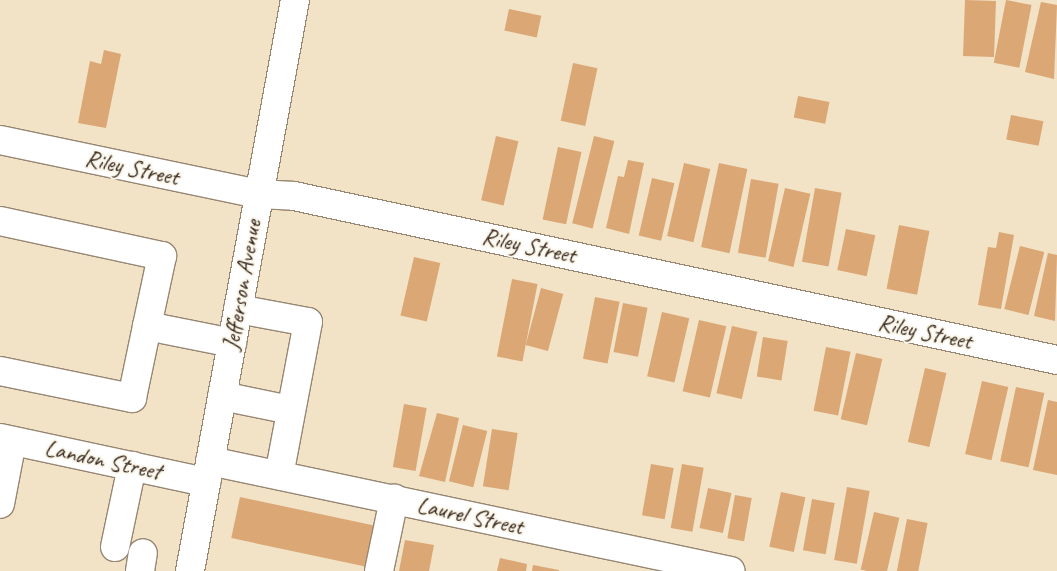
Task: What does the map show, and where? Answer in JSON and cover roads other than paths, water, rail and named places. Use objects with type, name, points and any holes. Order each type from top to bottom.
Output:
[{"type":"street","name":"Jefferson Avenue","points":[[196,570],[208,471],[295,0]]},
{"type":"street","name":"Riley Street","points":[[0,140],[258,194],[294,196],[1057,360]]},
{"type":"street","points":[[0,221],[162,256],[132,398],[0,371]]},
{"type":"street","points":[[238,309],[308,322],[279,475]]},
{"type":"street","points":[[147,326],[232,343]]},
{"type":"street","points":[[222,396],[290,410]]},
{"type":"street","points":[[0,504],[6,439]]},
{"type":"street","name":"Landon Street","points":[[6,439],[132,466],[208,471]]},
{"type":"street","points":[[115,547],[132,466]]},
{"type":"street","name":"Laurel Street","points":[[208,471],[279,475],[731,571]]},
{"type":"street","points":[[379,571],[394,500]]}]
